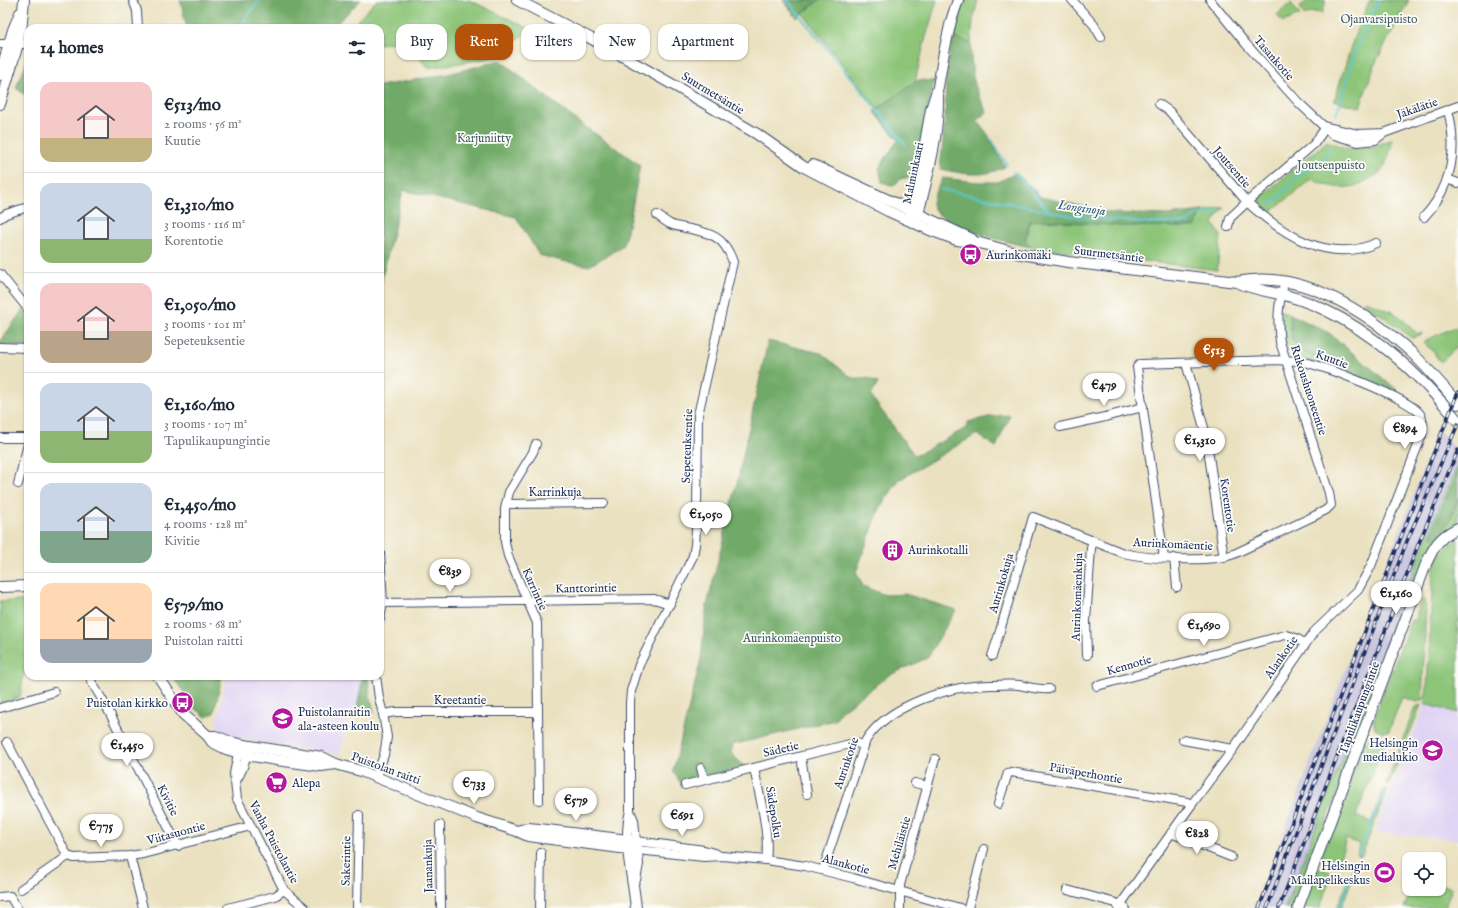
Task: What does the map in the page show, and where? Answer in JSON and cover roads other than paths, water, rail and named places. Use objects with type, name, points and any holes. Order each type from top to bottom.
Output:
[{"type":"main road","name":"Suurmetsäntie","points":[[517,0],[590,38],[677,87],[757,134],[789,155],[804,167],[823,177],[980,243],[1016,253],[1068,262],[1237,282],[1248,280],[1285,281],[1312,289],[1357,311],[1412,352],[1458,404]]},
{"type":"main road","name":"Malminkaari","points":[[913,215],[930,162],[938,110],[938,87],[949,29],[958,0]]},
{"type":"main road","points":[[0,75],[21,32],[23,4]]},
{"type":"main road","points":[[0,104],[14,44]]},
{"type":"main road","name":"Suurmetsäntie","points":[[1237,282],[1248,287],[1281,294],[1323,309],[1352,325],[1399,359],[1433,392],[1458,421]]},
{"type":"main road","name":"Tapulikaupungintie","points":[[1298,908],[1426,564],[1438,541],[1458,528]]},
{"type":"main road","points":[[0,587],[24,586]]},
{"type":"main road","name":"Puistolan raitti","points":[[160,680],[177,707],[193,724],[208,736],[212,742],[226,749],[321,766],[336,764],[361,771],[477,818],[517,831],[528,828],[539,829],[632,845]]},
{"type":"main road","points":[[632,845],[638,864],[634,883],[636,908]]},
{"type":"street","points":[[133,0],[137,11],[138,24]]},
{"type":"street","points":[[1072,0],[1094,25],[1101,37]]},
{"type":"street","name":"Tasankotie","points":[[1210,0],[1234,30],[1294,98],[1315,120],[1326,127]]},
{"type":"street","name":"Joutsentie","points":[[1159,104],[1169,111],[1247,202],[1314,144],[1326,127]]},
{"type":"street","name":"Jäkälätie","points":[[1326,127],[1333,135],[1358,142],[1375,140],[1384,133],[1458,106]]},
{"type":"street","points":[[1424,217],[1432,208],[1452,166],[1454,145],[1448,110]]},
{"type":"street","points":[[1447,179],[1458,183]]},
{"type":"street","points":[[1228,227],[1230,218],[1247,202],[1272,224],[1287,234],[1312,245],[1347,250],[1368,247],[1376,243]]},
{"type":"street","points":[[0,218],[6,214],[24,208]]},
{"type":"street","name":"Sepeteuksentie","points":[[632,845],[634,820],[630,811],[631,691],[639,665],[689,565],[695,545],[698,415],[733,262],[723,244],[717,237],[671,225],[658,215]]},
{"type":"street","points":[[0,274],[24,304]]},
{"type":"street","name":"Rukoushuoneentie","points":[[1285,281],[1278,307],[1278,326],[1282,347],[1329,493],[1331,505]]},
{"type":"street","points":[[0,347],[24,348]]},
{"type":"street","name":"Kuutie","points":[[1143,407],[1137,367],[1140,364],[1286,361],[1300,362],[1317,366],[1398,399],[1413,407]]},
{"type":"street","name":"Korentotie","points":[[1186,363],[1206,435],[1224,558]]},
{"type":"street","points":[[1060,427],[1143,407],[1164,558]]},
{"type":"street","name":"Alankotie","points":[[1121,907],[1170,833],[1233,748],[1305,644],[1326,619],[1358,590],[1371,566],[1422,435],[1423,425],[1420,415],[1413,407]]},
{"type":"street","points":[[0,438],[24,438]]},
{"type":"street","name":"Karrintie","points":[[536,444],[533,452],[509,492],[506,504],[506,551],[537,623],[539,800]]},
{"type":"street","points":[[18,484],[24,460]]},
{"type":"street","name":"Karrinkuja","points":[[506,504],[604,503]]},
{"type":"street","name":"Aurinkomäentie","points":[[1032,517],[1134,556],[1164,558],[1224,558],[1312,517],[1326,510],[1331,505]]},
{"type":"street","name":"Aurinkokuja","points":[[992,656],[1032,517]]},
{"type":"street","name":"Aurinkomäenkuja","points":[[1087,655],[1086,622],[1091,548],[1093,540]]},
{"type":"street","points":[[1174,558],[1177,587]]},
{"type":"street","name":"Kanttorintie","points":[[384,603],[654,599],[670,604]]},
{"type":"street","name":"Kennotie","points":[[1097,686],[1285,635],[1296,638],[1305,644]]},
{"type":"street","points":[[376,680],[378,698],[383,714],[387,737],[386,746],[376,777]]},
{"type":"street","name":"Kivitie","points":[[91,681],[106,706],[178,846]]},
{"type":"street","name":"Aurinkotie","points":[[823,870],[864,745],[871,732],[888,718],[920,700],[939,692],[963,687],[1018,685],[1040,690],[1049,689]]},
{"type":"street","points":[[0,708],[54,692]]},
{"type":"street","name":"Kreetantie","points":[[383,714],[396,712],[538,712]]},
{"type":"street","points":[[1183,740],[1233,748]]},
{"type":"street","points":[[7,742],[68,856],[21,889]]},
{"type":"street","name":"Sädetie","points":[[685,785],[846,745],[864,745]]},
{"type":"street","name":"Vanha Puistolantie","points":[[242,751],[234,774],[237,798],[284,890],[305,908]]},
{"type":"street","points":[[801,757],[808,794]]},
{"type":"street","name":"Mehiläistie","points":[[900,908],[900,885],[935,759]]},
{"type":"street","points":[[701,768],[704,780]]},
{"type":"street","name":"Sädepolku","points":[[754,768],[767,847],[766,860]]},
{"type":"street","name":"Päiväperhontie","points":[[998,804],[1008,773],[1011,772],[1192,804]]},
{"type":"street","points":[[916,783],[928,786]]},
{"type":"street","name":"Sakerintie","points":[[357,908],[358,815]]},
{"type":"street","name":"Jaanankuja","points":[[440,825],[441,908]]},
{"type":"street","name":"Viitasuontie","points":[[68,856],[77,859],[130,856],[178,846],[251,826]]},
{"type":"street","points":[[1170,833],[1231,857]]},
{"type":"street","name":"Alankotie","points":[[632,845],[704,850],[722,856],[766,860],[823,870],[960,908]]},
{"type":"street","points":[[968,908],[984,849]]},
{"type":"street","points":[[540,908],[541,852]]},
{"type":"street","points":[[130,856],[143,908]]},
{"type":"street","points":[[228,908],[275,896],[284,890]]},
{"type":"street","points":[[1067,890],[1121,907]]},
{"type":"street","points":[[0,898],[10,896],[17,908]]},
{"type":"waterway","points":[[242,24],[259,0]]},
{"type":"waterway","name":"Longinoja","points":[[787,0],[906,145]]},
{"type":"waterway","name":"Longinoja","points":[[1336,114],[1359,44],[1379,0]]},
{"type":"waterway","points":[[992,140],[1007,165]]},
{"type":"waterway","name":"Longinoja","points":[[1270,204],[1274,202],[1298,176],[1324,159],[1329,150]]},
{"type":"waterway","points":[[1014,172],[1049,211]]},
{"type":"waterway","name":"Longinoja","points":[[941,189],[1072,216],[1146,223],[1187,223],[1195,215],[1219,212]]},
{"type":"waterway","points":[[1359,854],[1384,792]]},
{"type":"waterway","points":[[1339,908],[1356,863]]},
{"type":"railway","points":[[1259,908],[1458,392]]},
{"type":"railway","points":[[1267,908],[1407,541],[1458,424]]},
{"type":"railway","points":[[1279,908],[1418,545],[1458,450]]},
{"type":"place","name":"Aurinkomäki","points":[[971,255]]},
{"type":"place","name":"Aurinkotalli","points":[[893,550]]},
{"type":"place","name":"Puistolan kirkko","points":[[183,703]]},
{"type":"place","name":"Puistolanraitin ala-asteen koulu","points":[[283,719]]},
{"type":"place","name":"Helsingin medialukio","points":[[1433,750]]},
{"type":"place","name":"Alepa","points":[[276,783]]},
{"type":"place","name":"Helsingin Mailapelikeskus","points":[[1385,873]]},
{"type":"park label","name":"Ojanvarsipuisto","points":[[1379,19]]},
{"type":"park label","name":"Karjuniitty","points":[[484,138]]},
{"type":"park label","name":"Joutsenpuisto","points":[[1331,165]]},
{"type":"park label","name":"Aurinkomäenpuisto","points":[[792,638]]}]
